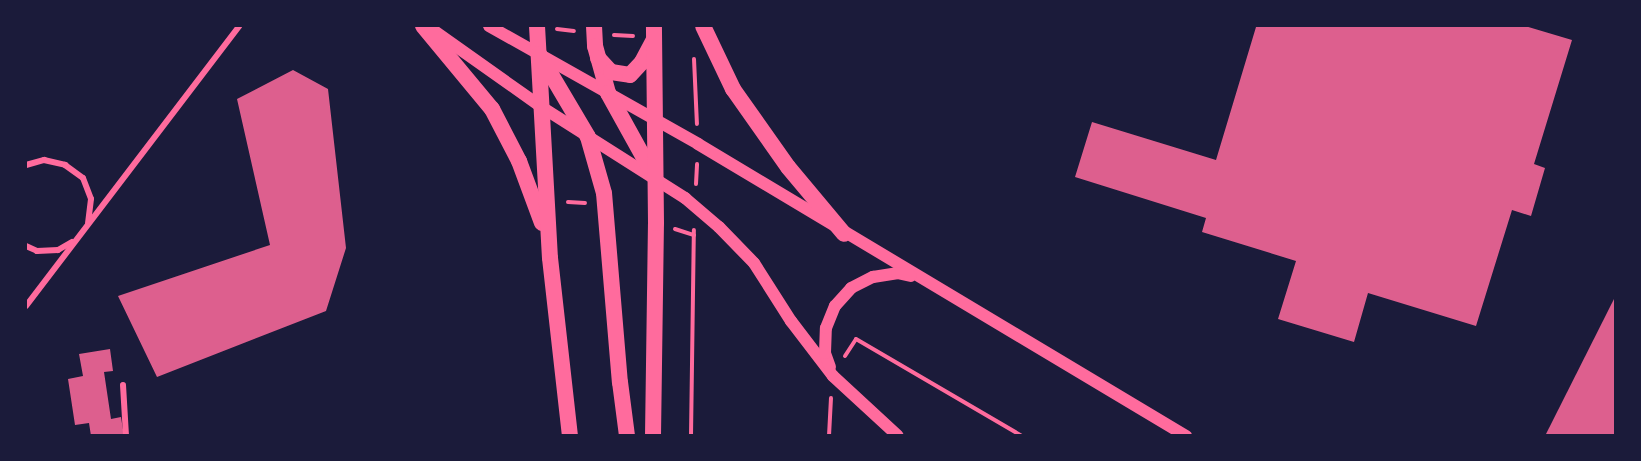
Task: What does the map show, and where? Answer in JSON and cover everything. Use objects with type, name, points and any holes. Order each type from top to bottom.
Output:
[{"type":"highway","points":[[425,26],[492,109],[519,160],[549,242]]},
{"type":"highway","points":[[537,26],[549,242],[570,435]]},
{"type":"highway","points":[[594,26],[598,57],[608,93],[656,179]]},
{"type":"highway","points":[[703,26],[733,89],[788,167],[844,234]]},
{"type":"highway","points":[[598,57],[611,72],[630,75],[642,62],[654,32]]},
{"type":"highway","points":[[652,435],[656,179],[654,32]]},
{"type":"highway","points":[[538,54],[588,137],[604,193],[627,435]]},
{"type":"highway","points":[[563,435],[569,410]]},
{"type":"main road","points":[[425,26],[540,106],[656,179],[719,227],[754,263],[791,321],[833,376],[898,435]]},
{"type":"main road","points":[[489,26],[655,119],[844,234],[1186,435]]},
{"type":"main road","points":[[833,376],[825,353],[826,328],[841,300],[851,288],[873,277],[897,273],[921,278]]},
{"type":"street","points":[[26,306],[239,26]]},
{"type":"street","points":[[26,165],[44,160],[65,165],[82,178],[91,199],[89,221],[77,239],[58,250],[37,251],[26,246]]},
{"type":"street","points":[[123,384],[126,435]]},
{"type":"path","points":[[829,435],[833,376],[856,339],[1022,435]]},
{"type":"building","points":[[1252,26],[1525,26],[1572,40],[1534,164],[1545,168],[1531,216],[1512,210],[1476,326],[1368,293],[1354,342],[1278,319],[1296,261],[1202,232],[1206,218],[1075,177],[1092,122],[1216,160],[1256,27]]},
{"type":"building","points":[[293,70],[328,89],[346,248],[326,311],[157,377],[118,296],[270,245],[237,99]]},
{"type":"building","points":[[1616,295],[1616,436],[1545,436]]},
{"type":"building","points":[[110,349],[113,371],[104,372],[111,419],[121,417],[124,436],[91,436],[89,423],[75,425],[68,379],[83,376],[79,354]]}]
